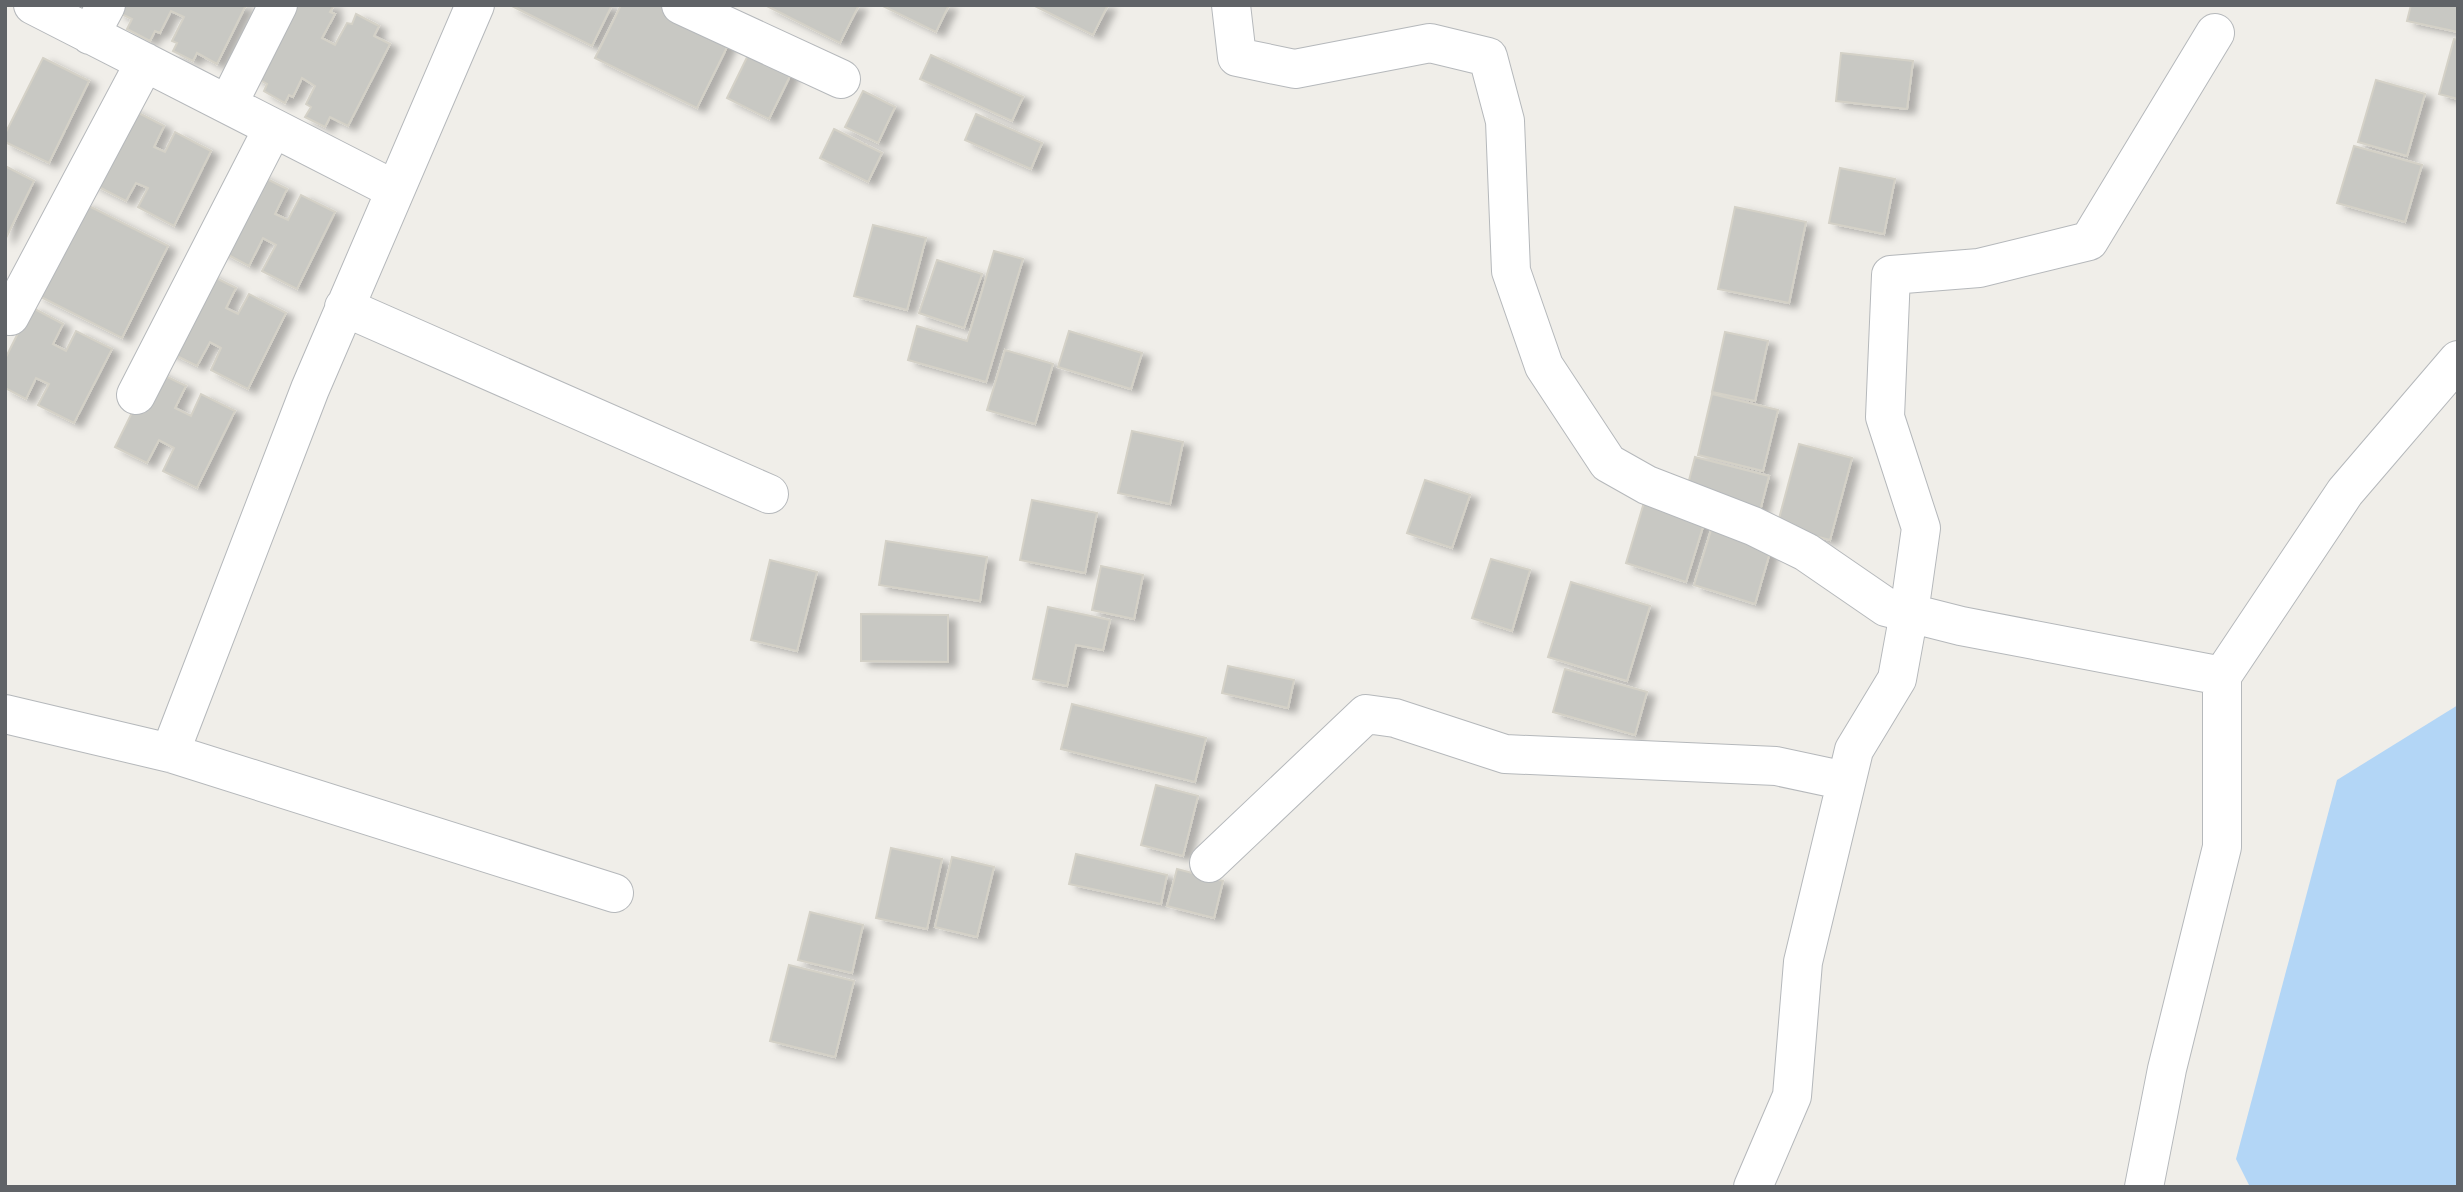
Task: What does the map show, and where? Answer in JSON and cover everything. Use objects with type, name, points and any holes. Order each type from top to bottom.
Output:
[{"type":"street","points":[[33,5],[98,20],[145,62],[393,189]]},
{"type":"street","points":[[228,104],[278,5]]},
{"type":"street","points":[[170,754],[344,307],[475,5]]},
{"type":"street","points":[[681,5],[841,79]]},
{"type":"street","points":[[1231,5],[1237,57],[1295,69],[1430,43],[1488,57],[1505,121],[1511,271],[1544,366],[1608,463],[1647,485],[1753,526],[1806,552],[1886,607],[1961,626],[2222,676]]},
{"type":"street","points":[[1753,1187],[1792,1096],[1803,962],[1854,750],[1897,679],[1909,613],[1921,528],[1885,417],[1891,275],[1979,268],[2089,241],[2133,173],[2215,33]]},
{"type":"street","points":[[10,316],[145,62]]},
{"type":"street","points":[[136,395],[273,128]]},
{"type":"street","points":[[344,307],[769,494]]},
{"type":"street","points":[[2144,1187],[2167,1069],[2222,847],[2222,676],[2345,492],[2458,360]]},
{"type":"street","points":[[5,714],[170,754],[614,893]]},
{"type":"street","points":[[1209,863],[1366,714],[1395,718],[1505,754],[1776,766],[1846,781]]},
{"type":"water","points":[[2458,705],[2458,1187],[2250,1187],[2236,1159],[2337,780]]},
{"type":"building","points":[[120,5],[246,5],[217,64],[197,53],[193,61],[173,51],[177,43],[172,41],[184,17],[171,11],[160,33],[155,31],[150,41],[127,29],[132,19],[117,12]]},
{"type":"building","points":[[289,5],[334,5],[330,12],[335,14],[322,38],[335,45],[347,23],[352,24],[356,14],[379,26],[374,36],[390,44],[348,126],[330,117],[325,127],[305,117],[311,107],[306,104],[315,86],[302,78],[293,97],[289,95],[285,103],[264,91],[267,84],[253,76]]},
{"type":"building","points":[[510,5],[612,5],[592,46]]},
{"type":"building","points":[[621,5],[668,5],[732,37],[697,108],[595,58]]},
{"type":"building","points":[[765,5],[859,5],[840,43]]},
{"type":"building","points":[[881,5],[949,5],[936,32]]},
{"type":"building","points":[[1033,5],[1108,5],[1093,35]]},
{"type":"building","points":[[2411,5],[2458,5],[2458,32],[2407,21]]},
{"type":"building","points":[[2454,39],[2458,40],[2458,99],[2439,94]]},
{"type":"building","points":[[750,51],[792,72],[769,119],[727,98]]},
{"type":"building","points":[[1841,53],[1913,61],[1907,109],[1836,101]]},
{"type":"building","points":[[931,55],[1023,97],[1012,121],[920,79]]},
{"type":"building","points":[[43,58],[89,81],[49,163],[5,142],[5,134]]},
{"type":"building","points":[[2376,80],[2425,94],[2407,156],[2358,142]]},
{"type":"building","points":[[863,91],[895,107],[878,143],[845,127]]},
{"type":"building","points":[[129,108],[164,126],[154,147],[165,152],[175,132],[211,151],[174,226],[138,207],[148,188],[136,183],[126,201],[91,183]]},
{"type":"building","points":[[976,114],[1042,143],[1031,169],[965,140]]},
{"type":"building","points":[[834,129],[882,153],[868,182],[820,158]]},
{"type":"building","points":[[2354,146],[2422,165],[2405,222],[2337,203]]},
{"type":"building","points":[[5,166],[34,181],[5,240]]},
{"type":"building","points":[[1840,168],[1895,179],[1884,234],[1829,223]]},
{"type":"building","points":[[253,172],[287,189],[275,214],[288,220],[301,195],[335,212],[297,289],[262,271],[276,245],[263,238],[249,266],[215,248]]},
{"type":"building","points":[[83,203],[168,246],[122,338],[37,295]]},
{"type":"building","points":[[1735,207],[1806,222],[1789,303],[1718,289]]},
{"type":"building","points":[[873,225],[926,238],[907,310],[854,296]]},
{"type":"building","points":[[994,251],[1023,259],[986,382],[908,360],[917,326],[967,341]]},
{"type":"building","points":[[937,260],[982,274],[964,328],[919,313]]},
{"type":"building","points":[[200,270],[236,288],[226,308],[238,314],[249,294],[286,313],[248,389],[211,370],[221,348],[210,342],[197,366],[161,348]]},
{"type":"building","points":[[31,307],[63,324],[53,344],[66,351],[76,331],[112,349],[74,423],[38,405],[49,384],[36,378],[26,399],[5,388],[5,359]]},
{"type":"building","points":[[1069,331],[1142,353],[1131,389],[1058,367]]},
{"type":"building","points":[[1725,332],[1768,341],[1755,401],[1712,392]]},
{"type":"building","points":[[1005,350],[1053,364],[1035,424],[987,410]]},
{"type":"building","points":[[153,370],[186,386],[175,408],[191,416],[201,394],[235,411],[197,488],[163,471],[174,448],[159,440],[147,463],[115,447]]},
{"type":"building","points":[[1712,394],[1778,410],[1763,471],[1698,455]]},
{"type":"building","points":[[1132,431],[1183,442],[1170,504],[1118,493]]},
{"type":"building","points":[[1799,444],[1852,458],[1830,540],[1777,526]]},
{"type":"building","points":[[1695,457],[1769,476],[1760,511],[1686,492]]},
{"type":"building","points":[[1425,480],[1470,495],[1452,548],[1407,533]]},
{"type":"building","points":[[1645,499],[1706,517],[1686,582],[1626,563]]},
{"type":"building","points":[[1032,500],[1097,513],[1085,573],[1020,560]]},
{"type":"building","points":[[1713,524],[1773,542],[1755,604],[1694,585]]},
{"type":"building","points":[[886,541],[987,557],[980,601],[879,585]]},
{"type":"building","points":[[1491,559],[1530,570],[1512,631],[1472,618]]},
{"type":"building","points":[[770,560],[817,572],[797,651],[751,640]]},
{"type":"building","points":[[1101,566],[1143,575],[1134,619],[1092,610]]},
{"type":"building","points":[[1571,582],[1650,606],[1627,681],[1548,657]]},
{"type":"building","points":[[1048,607],[1110,620],[1103,650],[1076,645],[1067,686],[1033,679]]},
{"type":"building","points":[[861,614],[948,615],[948,662],[861,661]]},
{"type":"building","points":[[1228,666],[1294,680],[1288,708],[1222,693]]},
{"type":"building","points":[[1565,669],[1647,692],[1635,735],[1553,712]]},
{"type":"building","points":[[1072,704],[1206,738],[1195,782],[1061,749]]},
{"type":"building","points":[[1156,785],[1198,796],[1183,856],[1141,845]]},
{"type":"building","points":[[891,848],[942,859],[927,929],[876,918]]},
{"type":"building","points":[[1076,854],[1167,875],[1161,904],[1069,884]]},
{"type":"building","points":[[952,857],[994,867],[977,937],[935,927]]},
{"type":"building","points":[[1177,869],[1223,881],[1214,918],[1167,906]]},
{"type":"building","points":[[810,912],[863,925],[852,973],[798,960]]},
{"type":"building","points":[[789,965],[854,981],[835,1057],[770,1041]]}]
